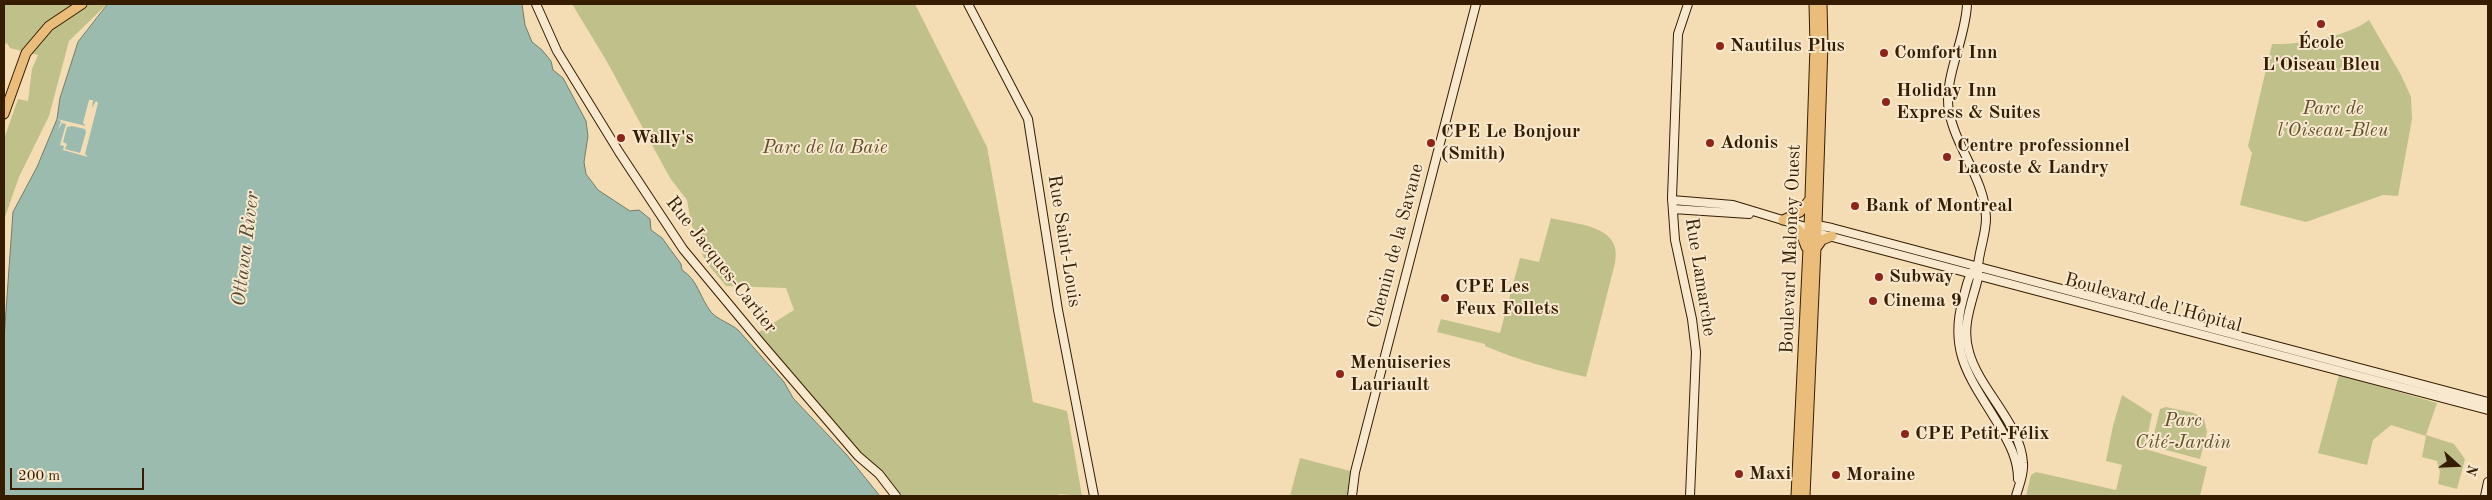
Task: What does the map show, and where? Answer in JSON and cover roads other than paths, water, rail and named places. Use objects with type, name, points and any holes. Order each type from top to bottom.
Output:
[{"type":"main road","points":[[4,113],[26,53],[50,26],[82,4]]},
{"type":"main road","name":"Boulevard Maloney Ouest","points":[[1805,496],[1816,248],[1817,95],[1814,4]]},
{"type":"main road","name":"Boulevard Maloney Ouest","points":[[1796,496],[1808,253],[1815,228],[1810,199],[1822,4]]},
{"type":"main road","points":[[1808,253],[1802,235],[1787,222],[1800,212],[1810,199]]},
{"type":"main road","points":[[1816,248],[1822,240],[1832,236]]},
{"type":"street","name":"Rue Jacques-Cartier","points":[[536,4],[557,51],[619,152],[683,249],[720,296],[896,496]]},
{"type":"street","name":"Rue Saint-Louis","points":[[968,4],[1028,119],[1058,310],[1094,496]]},
{"type":"street","name":"Chemin de la Savane","points":[[1352,496],[1351,488],[1357,463],[1476,4]]},
{"type":"street","name":"Rue Lamarche","points":[[1688,4],[1678,34],[1672,209],[1675,245],[1692,319],[1696,352],[1690,496]]},
{"type":"street","points":[[1967,4],[1965,27],[1951,80],[1948,102],[1951,119],[1984,199],[1986,226],[1978,266],[1957,324],[1957,339],[2016,459],[2017,494]]},
{"type":"street","name":"Boulevard de l'Hôpital","points":[[1672,200],[1732,205],[1787,222],[1978,266],[2488,402]]},
{"type":"street","name":"Boulevard de l'Hôpital","points":[[1672,209],[1764,215]]},
{"type":"street","name":"Boulevard de l'Hôpital","points":[[1815,228],[1832,236],[2488,410]]},
{"type":"street","points":[[1965,356],[2012,430],[2023,462],[2017,494]]},
{"type":"street","points":[[2004,434],[2012,430]]},
{"type":"street","points":[[2485,496],[2488,482]]},
{"type":"water","name":"Ottawa River","points":[[108,4],[522,4],[525,25],[532,42],[551,61],[553,70],[563,78],[586,121],[588,136],[584,162],[586,174],[598,190],[630,211],[639,210],[650,219],[651,230],[662,238],[681,264],[682,270],[692,279],[711,312],[738,330],[784,382],[793,398],[846,454],[880,496],[4,496],[4,339],[13,212],[37,167],[57,119],[60,98],[78,42]]},
{"type":"place","name":"École L'Oiseau Bleu","points":[[2321,24]]},
{"type":"place","name":"Nautilus Plus","points":[[1720,46]]},
{"type":"place","name":"Comfort Inn","points":[[1884,53]]},
{"type":"place","name":"Holiday Inn Express & Suites","points":[[1886,102]]},
{"type":"place","name":"Wally's","points":[[621,138]]},
{"type":"place","name":"CPE Le Bonjour (Smith)","points":[[1431,143]]},
{"type":"place","name":"Adonis","points":[[1710,143]]},
{"type":"place","name":"Centre professionnel Lacoste & Landry","points":[[1947,157]]},
{"type":"place","name":"Bank of Montreal","points":[[1855,206]]},
{"type":"place","name":"Subway","points":[[1879,277]]},
{"type":"place","name":"CPE Les Feux Follets","points":[[1445,298]]},
{"type":"place","name":"Cinema 9","points":[[1873,301]]},
{"type":"place","name":"Menuiseries Lauriault","points":[[1340,374]]},
{"type":"place","name":"CPE Petit-Félix","points":[[1905,434]]},
{"type":"place","name":"Maxi","points":[[1739,474]]},
{"type":"place","name":"Moraine","points":[[1836,475]]},
{"type":"park label","name":"Parc de l'Oiseau-Bleu","points":[[2333,120]]},
{"type":"park label","name":"Parc de la Baie","points":[[825,148]]},
{"type":"park label","name":"Parc Cité-Jardin","points":[[2183,432]]}]
